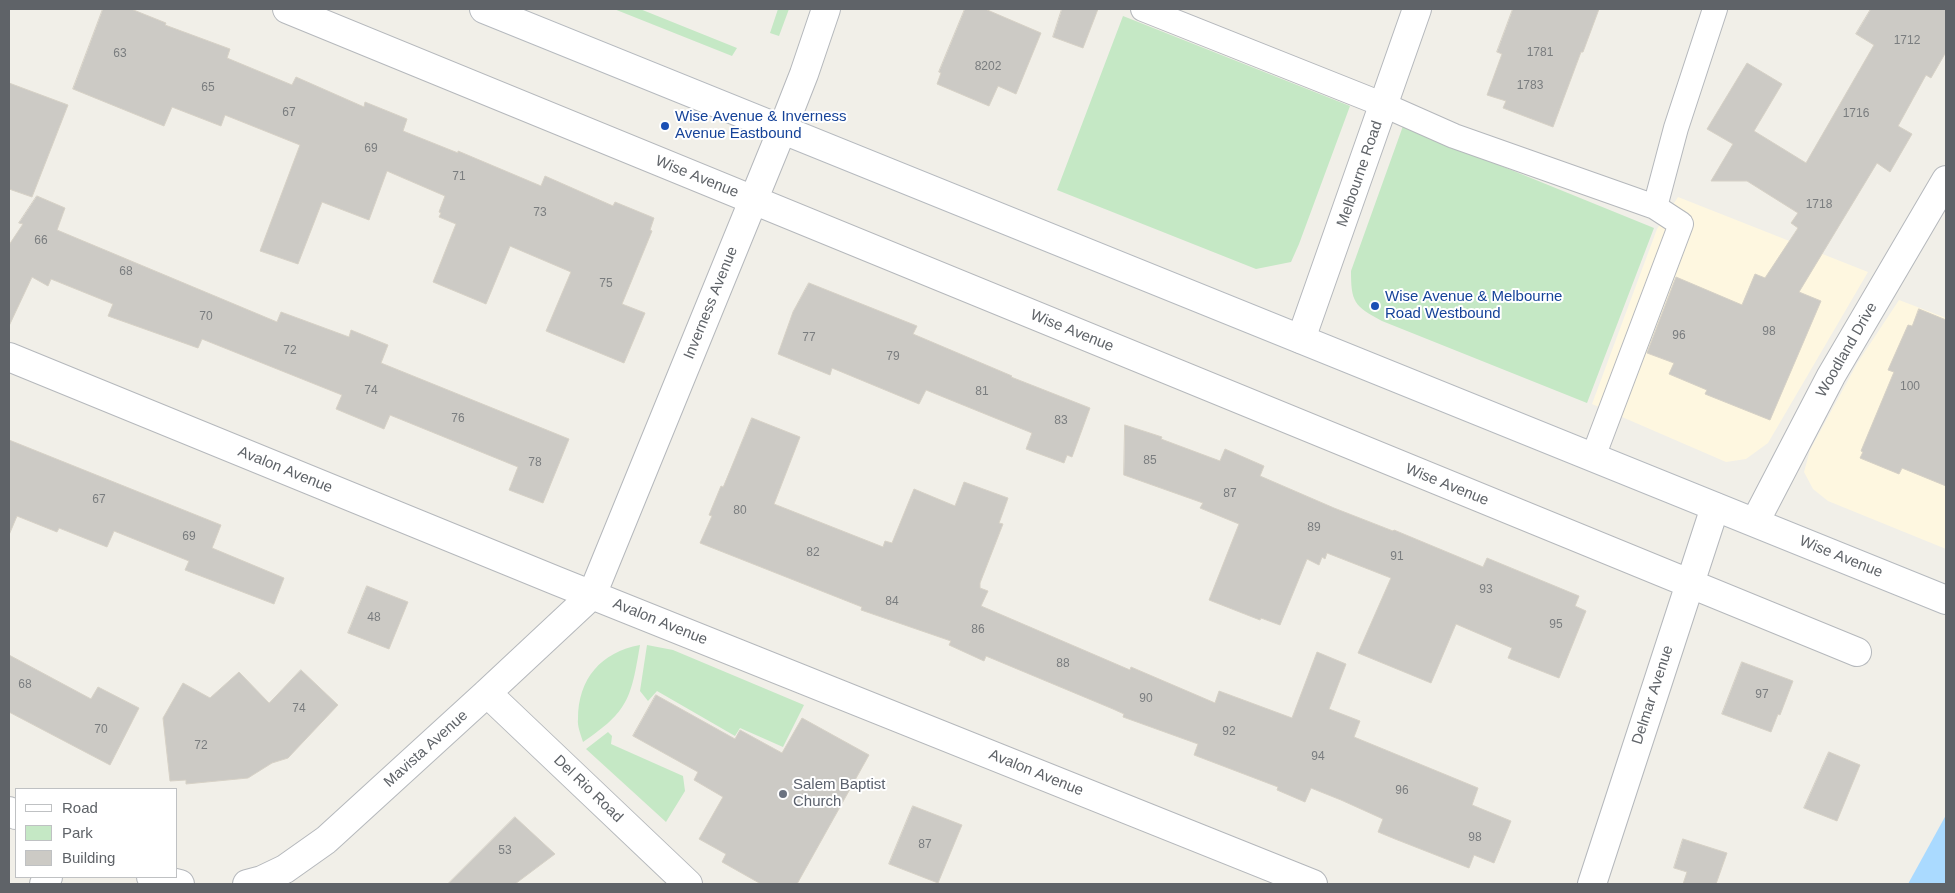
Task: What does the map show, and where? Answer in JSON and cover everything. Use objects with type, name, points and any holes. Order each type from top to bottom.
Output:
[{"type":"street","name":"Wise Avenue","points":[[287,9],[1857,652]]},
{"type":"street","name":"Wise Avenue","points":[[484,9],[1946,600]]},
{"type":"street","name":"Inverness Avenue","points":[[592,595],[782,130],[804,74],[826,9]]},
{"type":"street","name":"Melbourne Road","points":[[1302,340],[1417,9]]},
{"type":"street","name":"Woodland Drive","points":[[1755,522],[1831,376],[1946,180]]},
{"type":"street","name":"Avalon Avenue","points":[[9,357],[592,595],[1313,884]]},
{"type":"street","name":"Delmar Avenue","points":[[1592,884],[1715,506]]},
{"type":"street","name":"Mavista Avenue","points":[[247,884],[262,880],[285,869],[326,840],[488,693],[592,595]]},
{"type":"street","name":"Del Rio Road","points":[[488,693],[688,884]]},
{"type":"street","points":[[155,878],[180,884]]},
{"type":"lane","points":[[1143,9],[1384,105],[1454,136],[1654,208],[1681,224],[1593,457]]},
{"type":"lane","points":[[1654,208],[1676,128],[1715,9]]},
{"type":"shaded area","points":[[1678,197],[1868,272],[1768,443],[1746,459],[1726,462],[1592,404],[1657,229]]},
{"type":"shaded area","points":[[1899,300],[1946,318],[1946,549],[1828,501],[1813,489],[1804,472],[1810,450],[1858,362]]},
{"type":"green space","points":[[614,9],[640,9],[737,48],[732,56]]},
{"type":"green space","points":[[778,9],[789,9],[779,36],[770,33]]},
{"type":"green space","points":[[1123,16],[1350,106],[1291,262],[1256,269],[1057,190]]},
{"type":"green space","points":[[1403,126],[1654,228],[1587,403],[1382,321],[1365,311],[1356,302],[1352,290],[1351,271]]},
{"type":"green space","points":[[640,645],[634,678],[625,702],[610,721],[583,742],[578,719],[582,692],[587,680],[603,661],[614,654]]},
{"type":"green space","points":[[647,645],[673,650],[804,705],[783,747],[740,728],[735,736],[657,691],[648,701],[640,691]]},
{"type":"green space","points":[[608,732],[612,736],[611,744],[683,776],[685,791],[666,822],[586,749]]},
{"type":"water","points":[[1946,815],[1946,884],[1908,884]]},
{"type":"building","points":[[103,9],[131,9],[166,23],[165,25],[230,49],[227,58],[292,85],[296,77],[364,107],[365,102],[407,119],[403,131],[458,153],[458,151],[541,186],[545,176],[613,206],[615,202],[654,218],[650,230],[652,231],[622,304],[645,313],[624,363],[546,331],[571,272],[510,246],[486,304],[433,282],[456,224],[439,217],[445,196],[387,171],[369,220],[322,202],[298,264],[260,251],[300,145],[225,115],[221,126],[172,107],[164,126],[73,89]]},
{"type":"building","points":[[965,9],[985,9],[1041,33],[1016,94],[998,86],[989,106],[937,84],[941,73],[939,72]]},
{"type":"building","points":[[1062,9],[1098,9],[1083,48],[1053,37]]},
{"type":"building","points":[[1513,9],[1599,9],[1553,127],[1503,108],[1506,101],[1487,95],[1502,54],[1497,52]]},
{"type":"building","points":[[1871,9],[1946,9],[1946,52],[1931,78],[1926,75],[1898,126],[1912,134],[1890,172],[1877,163],[1799,292],[1821,301],[1770,420],[1705,394],[1707,390],[1669,374],[1674,363],[1647,353],[1676,277],[1742,305],[1755,274],[1765,278],[1798,228],[1791,223],[1798,213],[1747,181],[1711,181],[1733,144],[1707,129],[1747,63],[1782,84],[1754,131],[1806,163],[1874,45],[1856,34]]},
{"type":"building","points":[[9,83],[68,105],[32,197],[9,189]]},
{"type":"building","points":[[37,196],[65,208],[57,230],[277,322],[281,312],[349,337],[351,330],[388,345],[381,363],[569,439],[543,503],[509,490],[518,467],[390,415],[384,429],[336,409],[342,395],[202,339],[198,348],[108,316],[113,304],[51,279],[48,286],[32,277],[9,326],[9,245],[23,224],[19,223]]},
{"type":"building","points":[[809,283],[917,326],[913,334],[1011,377],[1090,408],[1072,457],[1067,455],[1064,463],[1026,449],[1032,433],[926,390],[919,404],[832,368],[830,375],[778,354],[793,312]]},
{"type":"building","points":[[1919,309],[1946,320],[1946,486],[1902,468],[1899,474],[1860,458],[1863,452],[1861,451],[1894,372],[1888,370],[1908,325],[1912,326]]},
{"type":"building","points":[[752,418],[800,437],[774,504],[883,547],[885,541],[892,543],[914,489],[955,506],[964,482],[1008,498],[999,523],[1003,524],[980,583],[980,588],[988,591],[981,606],[1130,670],[1131,667],[1215,703],[1219,691],[1292,718],[1317,652],[1346,664],[1329,709],[1360,721],[1354,737],[1478,788],[1472,805],[1511,821],[1494,863],[1474,855],[1469,868],[1395,839],[1378,832],[1383,819],[1341,800],[1311,788],[1305,802],[1277,790],[1278,787],[1194,755],[1198,744],[1123,717],[1124,714],[1113,709],[986,656],[984,661],[949,645],[951,641],[861,610],[862,607],[700,543],[712,516],[709,515],[721,486],[723,487]]},
{"type":"building","points":[[1125,425],[1162,437],[1161,439],[1220,461],[1225,449],[1264,466],[1260,476],[1334,508],[1394,530],[1483,567],[1487,558],[1579,596],[1575,606],[1586,611],[1559,678],[1508,658],[1512,648],[1456,624],[1431,683],[1358,653],[1391,578],[1327,553],[1325,559],[1322,557],[1319,565],[1307,559],[1280,625],[1261,618],[1260,620],[1209,600],[1239,524],[1200,508],[1203,503],[1124,475]]},
{"type":"building","points":[[9,440],[221,525],[212,548],[284,578],[274,604],[185,570],[189,561],[114,531],[107,547],[59,528],[57,532],[17,516],[9,535]]},
{"type":"building","points":[[367,586],[408,602],[389,649],[348,633]]},
{"type":"building","points":[[9,655],[91,699],[98,687],[139,708],[110,765],[9,712]]},
{"type":"building","points":[[1742,662],[1793,681],[1780,715],[1778,714],[1771,732],[1722,714]]},
{"type":"building","points":[[301,670],[338,705],[288,758],[272,763],[248,778],[186,784],[186,780],[170,781],[163,718],[183,683],[210,698],[239,672],[269,703]]},
{"type":"building","name":"Salem Baptist Church","points":[[656,695],[735,739],[740,730],[782,753],[802,718],[869,755],[797,884],[761,884],[722,862],[726,854],[699,839],[723,797],[694,780],[698,772],[633,736]]},
{"type":"building","points":[[1829,752],[1860,765],[1837,821],[1804,808]]},
{"type":"building","points":[[913,806],[962,825],[938,883],[889,864]]},
{"type":"building","points":[[515,817],[555,854],[515,884],[448,884]]},
{"type":"building","points":[[1683,839],[1727,853],[1716,884],[1683,884],[1687,872],[1674,868]]},
{"type":"place","name":"Wise Avenue & Inverness Avenue Eastbound","points":[[665,126]]},
{"type":"place","name":"Wise Avenue & Melbourne Road Westbound","points":[[1375,306]]},
{"type":"place","name":"Salem Baptist Church","points":[[783,794]]}]
